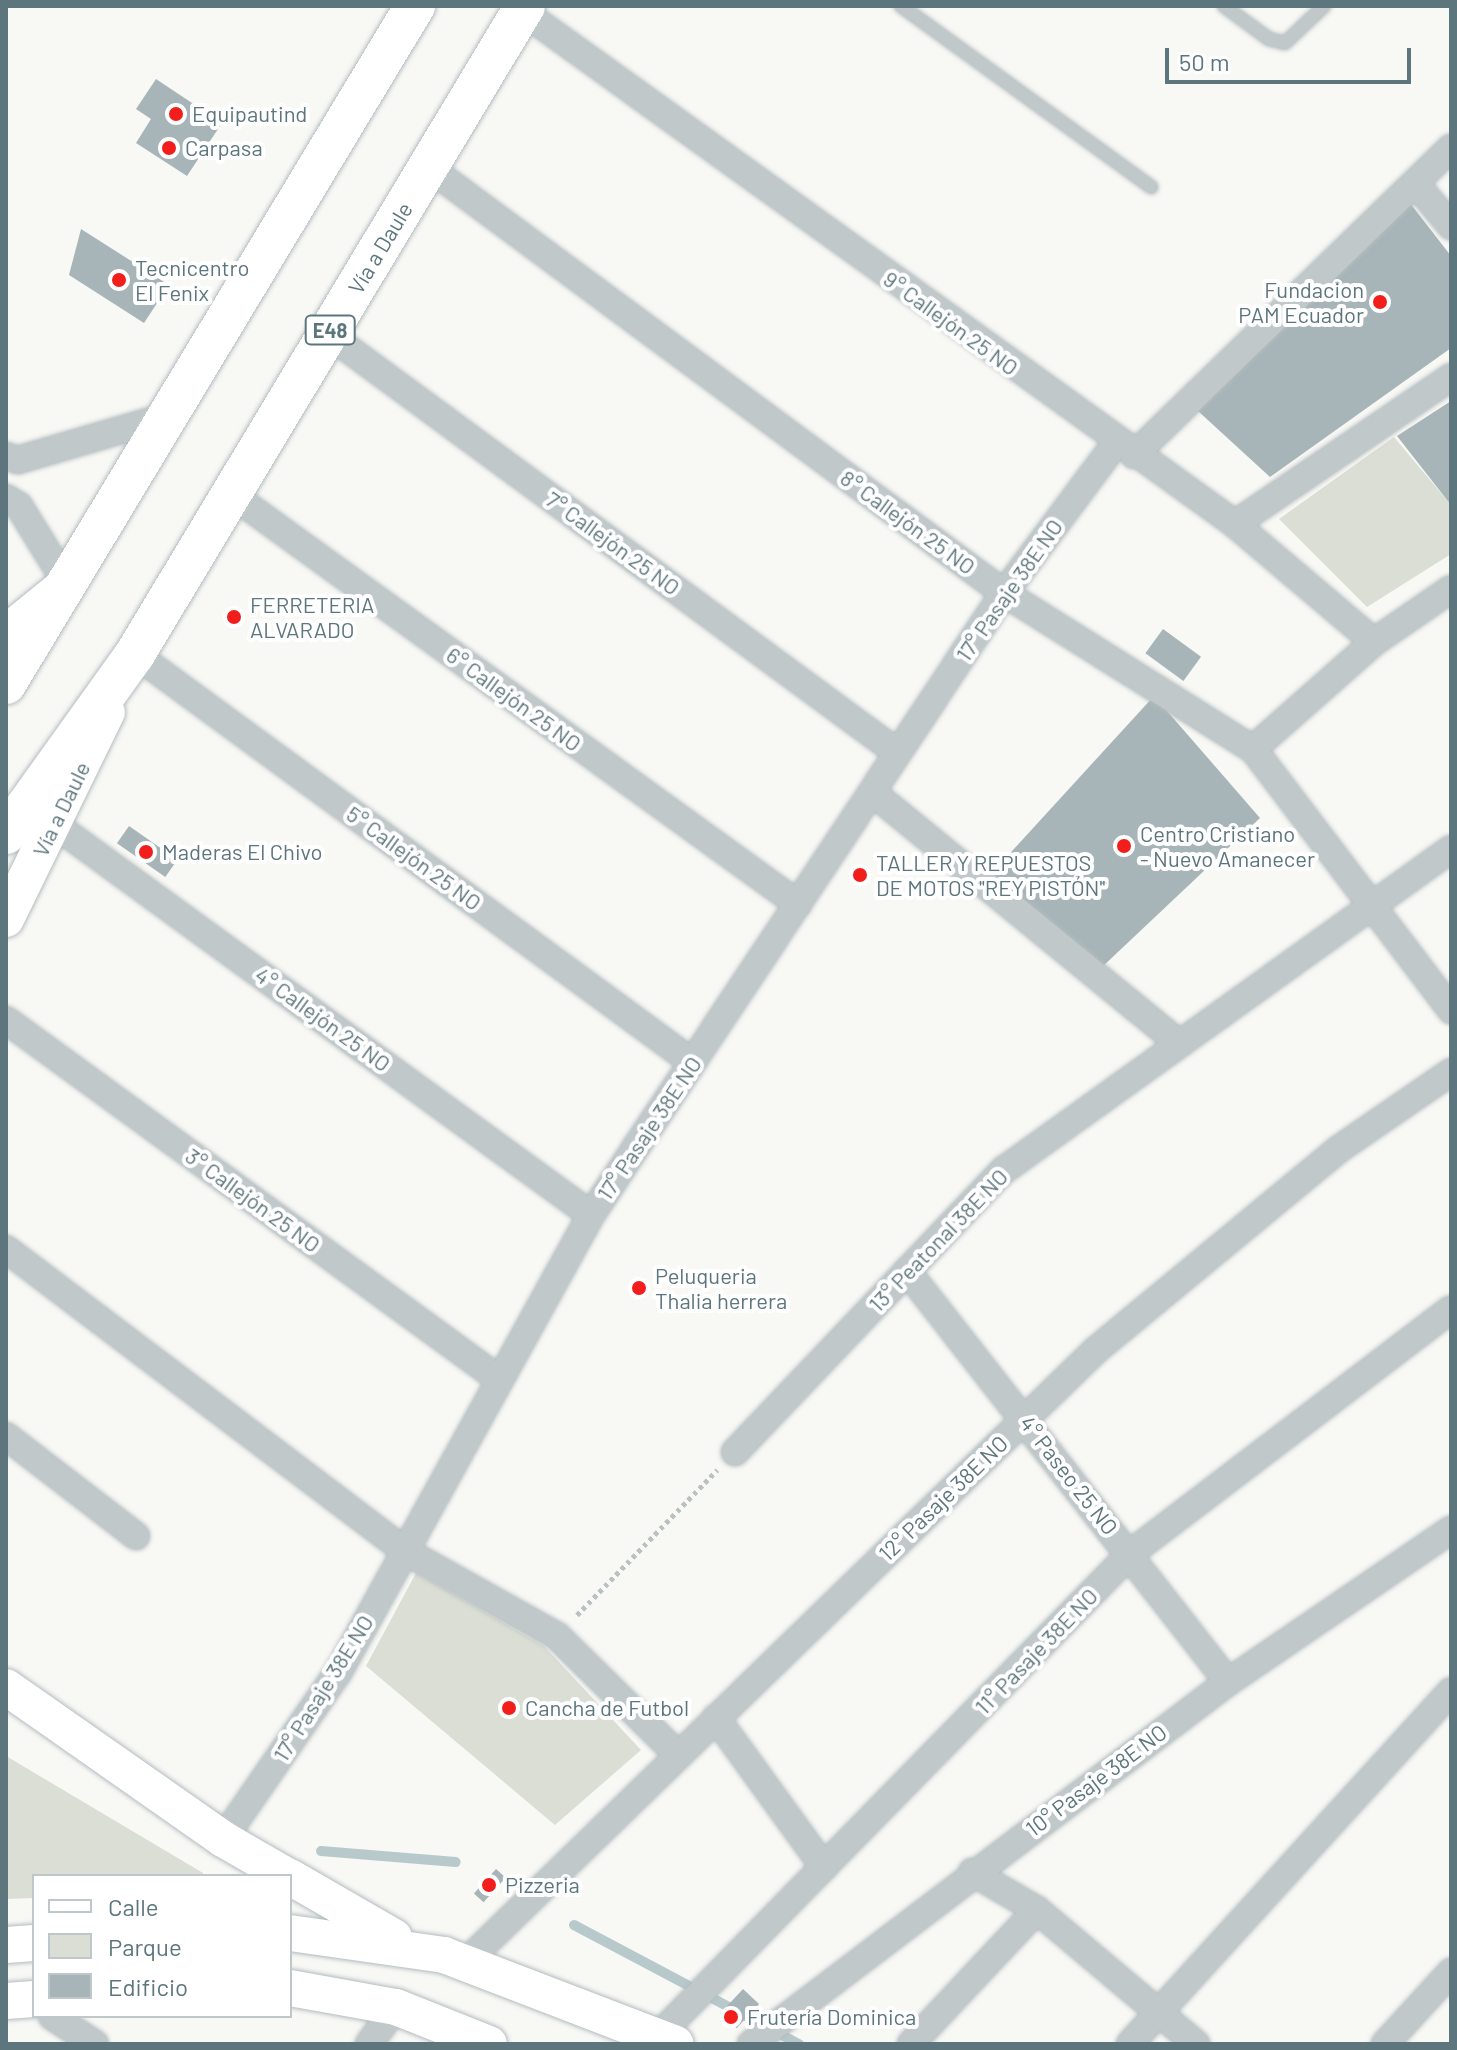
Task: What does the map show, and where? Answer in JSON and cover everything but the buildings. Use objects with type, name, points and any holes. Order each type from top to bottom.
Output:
[{"type":"main road","points":[[6,684],[415,6]]},
{"type":"main road","name":"Vía a Daule","points":[[6,834],[135,654],[523,8]]},
{"type":"main road","points":[[6,633],[67,584]]},
{"type":"main road","name":"Vía a Daule","points":[[6,919],[135,654]]},
{"type":"main road","points":[[6,1687],[223,1839],[284,1874]]},
{"type":"main road","points":[[292,1879],[413,1948]]},
{"type":"main road","points":[[292,1933],[413,1948],[467,1961],[667,2040]]},
{"type":"main road","points":[[6,1945],[32,1943]]},
{"type":"main road","points":[[292,1988],[396,2007],[489,2044]]},
{"type":"street","name":"9° Callejón 25 NO","points":[[523,8],[1125,449],[1235,524],[1374,642]]},
{"type":"street","name":"17° Pasaje 38E NO","points":[[223,1839],[339,1671],[591,1215],[1004,593],[1125,449],[1451,148]]},
{"type":"street","name":"8° Callejón 25 NO","points":[[428,167],[1004,593],[1253,749],[1451,1010]]},
{"type":"street","points":[[1415,183],[1451,226]]},
{"type":"street","name":"7° Callejón 25 NO","points":[[328,334],[898,753]]},
{"type":"street","points":[[1235,524],[1451,377]]},
{"type":"street","points":[[6,456],[18,460],[168,416]]},
{"type":"street","name":"6° Callejón 25 NO","points":[[231,494],[798,904]]},
{"type":"street","points":[[6,498],[19,506],[67,584]]},
{"type":"street","points":[[1253,749],[1374,642],[1451,589]]},
{"type":"street","name":"5° Callejón 25 NO","points":[[135,654],[692,1062]]},
{"type":"street","points":[[872,792],[1179,1043]]},
{"type":"street","name":"4° Callejón 25 NO","points":[[54,824],[591,1215]]},
{"type":"street","name":"13° Peatonal 38E NO","points":[[735,1452],[1004,1170],[1451,849]]},
{"type":"street","name":"3° Callejón 25 NO","points":[[6,1020],[500,1380]]},
{"type":"street","name":"12° Pasaje 38E NO","points":[[467,1961],[1096,1350],[1339,1149],[1451,1072]]},
{"type":"street","points":[[6,1249],[405,1551],[557,1636],[678,1755]]},
{"type":"street","name":"4° Paseo 25 NO","points":[[907,1271],[1131,1553],[1228,1682]]},
{"type":"street","name":"11° Pasaje 38E NO","points":[[667,2040],[824,1867],[1131,1553],[1451,1309]]},
{"type":"street","points":[[6,1436],[136,1536]]},
{"type":"street","name":"10° Pasaje 38E NO","points":[[751,2044],[972,1872],[1228,1682],[1451,1530]]},
{"type":"street","points":[[1130,2044],[1450,1693]]},
{"type":"street","points":[[716,1718],[824,1867]]},
{"type":"street","points":[[972,1872],[1037,1910],[1157,2015],[1196,2044]]},
{"type":"street","points":[[911,2044],[1037,1910]]},
{"type":"street","points":[[1385,2044],[1451,1972]]},
{"type":"street","points":[[369,2044],[396,2007]]},
{"type":"street","points":[[53,2018],[95,2044]]},
{"type":"lane","points":[[901,6],[1151,187]]},
{"type":"lane","points":[[1224,6],[1269,39],[1285,43],[1324,6]]},
{"type":"path","points":[[557,1636],[735,1452]]},
{"type":"green space","points":[[1394,437],[1451,505],[1451,554],[1367,607],[1279,519]]},
{"type":"green space","name":"Cancha de Futbol","points":[[416,1573],[544,1646],[641,1750],[555,1825],[366,1666]]},
{"type":"green space","points":[[6,1756],[203,1873],[32,1874],[32,1898],[6,1899]]},
{"type":"waterway","points":[[321,1851],[456,1862]]},
{"type":"waterway","points":[[574,1925],[799,2044]]},
{"type":"place","name":"Equipautind","points":[[176,114]]},
{"type":"place","name":"Carpasa","points":[[169,148]]},
{"type":"place","name":"Tecnicentro El Fenix","points":[[119,280]]},
{"type":"place","name":"Fundacion PAM Ecuador","points":[[1380,302]]},
{"type":"place","name":"FERRETERIA ALVARADO","points":[[234,617]]},
{"type":"place","name":"Centro Cristiano - Nuevo Amanecer","points":[[1124,846]]},
{"type":"place","name":"Maderas El Chivo","points":[[146,852]]},
{"type":"place","name":"TALLER Y REPUESTOS DE MOTOS \"REY PISTÓN\"","points":[[860,875]]},
{"type":"place","name":"Peluqueria Thalia herrera","points":[[639,1288]]},
{"type":"place","name":"Cancha de Futbol","points":[[509,1708]]},
{"type":"place","name":"Pizzeria","points":[[489,1885]]},
{"type":"place","name":"Frutería Dominica","points":[[731,2017]]}]
